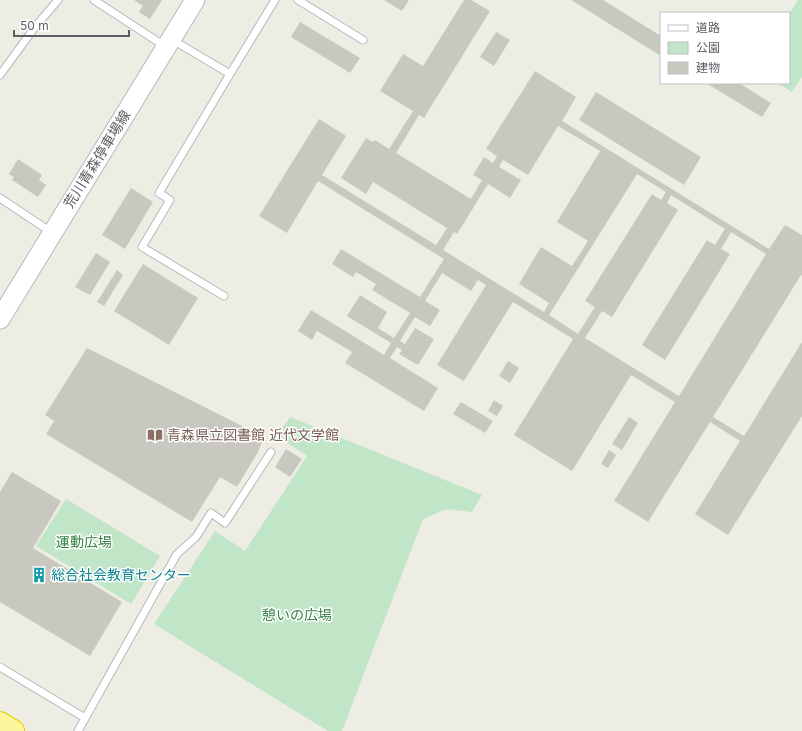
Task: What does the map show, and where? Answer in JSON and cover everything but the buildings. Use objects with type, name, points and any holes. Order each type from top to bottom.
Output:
[{"type":"highway","points":[[0,723],[13,731]]},
{"type":"main road","name":"荒川青森停車場線","points":[[0,319],[195,0]]},
{"type":"lane","points":[[0,74],[35,27],[58,0]]},
{"type":"lane","points":[[94,0],[169,43],[230,74]]},
{"type":"lane","points":[[224,296],[142,247],[170,200],[159,193],[274,0]]},
{"type":"lane","points":[[298,0],[364,40]]},
{"type":"lane","points":[[0,198],[52,233]]},
{"type":"lane","points":[[78,731],[177,554],[196,537],[211,513],[225,524],[271,452]]},
{"type":"lane","points":[[0,667],[85,718]]},
{"type":"green space","points":[[798,0],[802,0],[802,77],[792,92],[779,84],[790,84],[790,12]]},
{"type":"green space","name":"憩いの広場","points":[[290,417],[482,495],[472,512],[447,509],[423,519],[342,731],[328,731],[154,624],[215,531],[245,551],[307,456],[277,436]]},
{"type":"green space","name":"運動広場","points":[[66,499],[160,556],[131,604],[36,546]]},
{"type":"place","name":"青森県立図書館 近代文学館","points":[[155,435]]},
{"type":"place","name":"総合社会教育センター","points":[[39,575]]}]
